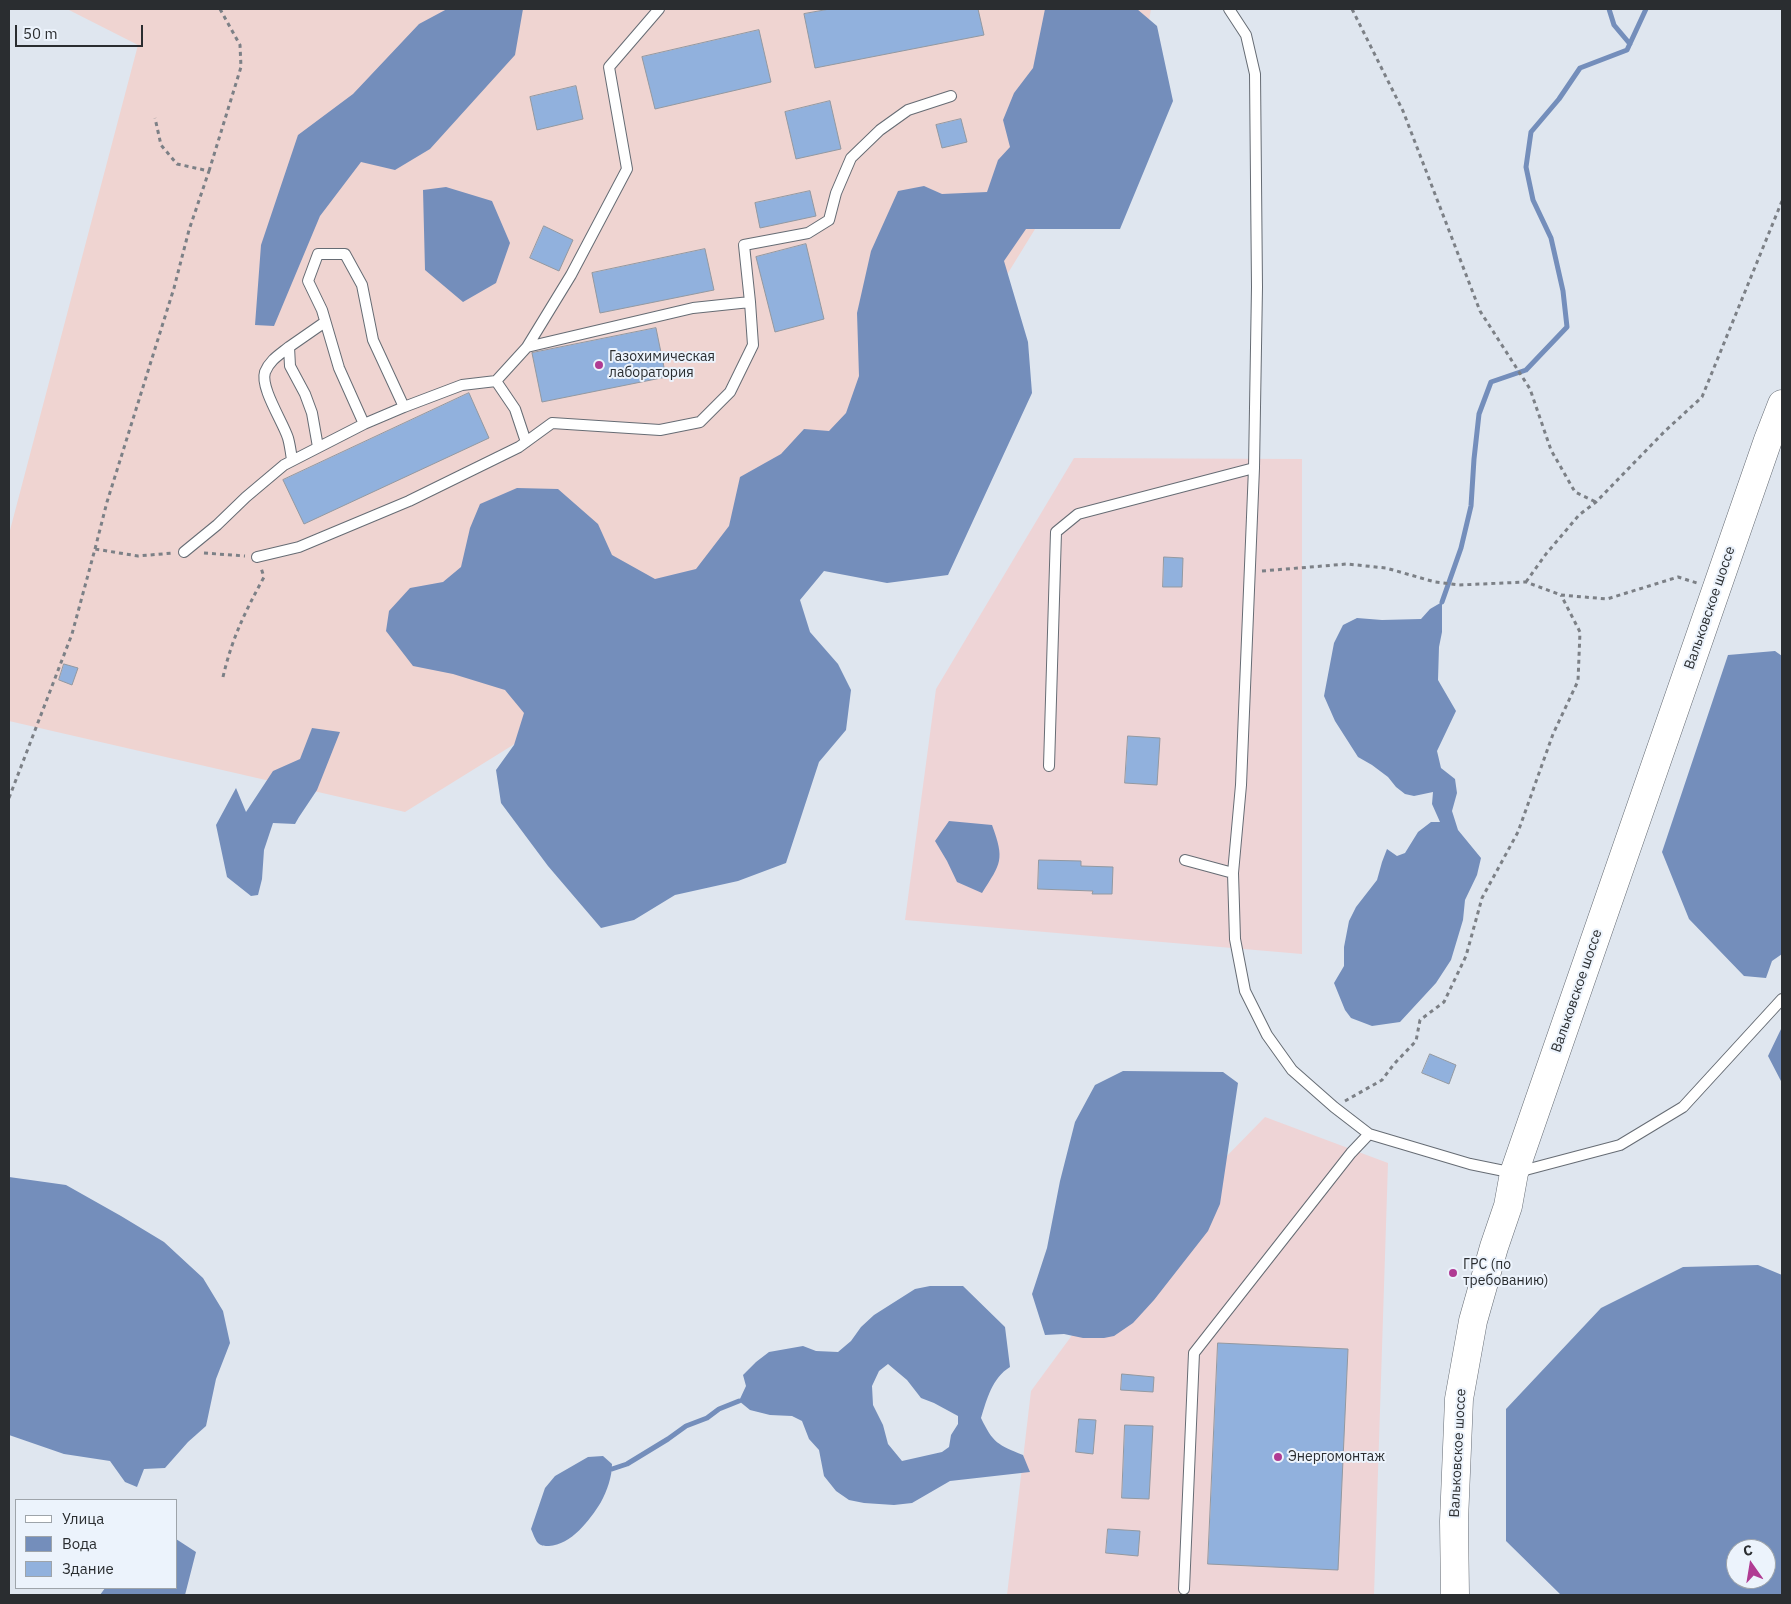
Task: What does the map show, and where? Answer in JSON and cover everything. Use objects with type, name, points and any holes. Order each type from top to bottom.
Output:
[{"type":"main road","name":"Вальковское шоссе","points":[[1454,1595],[1454,1521],[1459,1399],[1473,1321],[1508,1206],[1514,1173],[1782,404]]},
{"type":"lane","points":[[184,552],[218,525],[246,497],[292,460],[364,424],[404,407],[462,385],[496,381],[527,347],[571,275],[627,169],[609,67],[659,9]]},
{"type":"lane","points":[[1229,9],[1246,35],[1255,74],[1257,287],[1254,468],[1241,785],[1233,873],[1235,939],[1245,991],[1267,1035],[1292,1070],[1334,1107],[1369,1134],[1470,1164],[1514,1173],[1620,1145],[1683,1107],[1782,999]]},
{"type":"lane","points":[[257,557],[299,547],[408,501],[526,442],[552,423],[660,430],[700,422],[730,392],[753,345],[744,245],[808,233],[829,220],[836,193],[851,158],[880,130],[908,110],[951,96]]},
{"type":"lane","points":[[364,424],[339,368],[322,310],[308,281],[318,254],[345,254],[362,285],[373,340],[404,407]]},
{"type":"lane","points":[[527,347],[693,308],[750,302]]},
{"type":"lane","points":[[292,460],[288,437],[270,398],[264,374],[272,359],[325,322]]},
{"type":"lane","points":[[289,348],[290,366],[305,394],[312,413],[318,447]]},
{"type":"lane","points":[[496,381],[515,409],[526,442]]},
{"type":"lane","points":[[1049,766],[1056,532],[1078,514],[1254,468]]},
{"type":"lane","points":[[1185,860],[1233,873]]},
{"type":"lane","points":[[1184,1589],[1194,1353],[1351,1153],[1369,1134]]},
{"type":"path","points":[[9,795],[72,634],[107,502],[174,288],[188,230],[209,171],[241,67],[240,45],[220,9]]},
{"type":"path","points":[[1352,9],[1403,111],[1480,311],[1530,389],[1551,450],[1575,492],[1596,502]]},
{"type":"path","points":[[155,118],[161,145],[177,164],[209,171]]},
{"type":"path","points":[[1526,582],[1546,554],[1579,515],[1596,502],[1664,432],[1702,397],[1782,201]]},
{"type":"path","points":[[94,549],[138,556],[184,552],[257,557],[264,577],[229,649],[223,677]]},
{"type":"path","points":[[1249,572],[1347,564],[1386,568],[1435,582],[1459,585],[1526,582],[1561,595],[1608,599],[1678,578],[1717,589]]},
{"type":"path","points":[[1334,1107],[1382,1080],[1416,1040],[1420,1020],[1444,1002],[1466,956],[1482,898],[1518,832],[1553,734],[1578,681],[1580,632],[1561,595]]},
{"type":"shaded area","points":[[67,9],[1151,9],[1144,52],[976,325],[866,526],[405,812],[9,721],[9,534],[138,45]]},
{"type":"shaded area","points":[[1074,458],[1302,459],[1302,954],[905,920],[936,689]]},
{"type":"shaded area","points":[[1265,1117],[1388,1163],[1374,1595],[1007,1595],[1031,1391],[1134,1251]]},
{"type":"water","points":[[447,9],[523,9],[515,55],[430,149],[395,170],[361,162],[320,216],[274,326],[255,325],[261,245],[298,135],[353,94],[419,24]]},
{"type":"water","points":[[1045,9],[1137,9],[1157,26],[1173,101],[1120,229],[1026,229],[1004,261],[1028,342],[1032,393],[948,575],[887,583],[824,571],[800,600],[810,632],[838,664],[851,690],[846,730],[819,762],[786,863],[738,881],[675,895],[634,920],[601,928],[548,866],[501,803],[496,770],[514,745],[524,713],[505,690],[453,674],[413,666],[386,631],[389,611],[410,588],[443,582],[461,567],[470,528],[480,504],[517,488],[558,489],[598,524],[612,555],[655,579],[696,569],[729,526],[740,477],[781,454],[804,429],[829,431],[846,413],[859,376],[857,313],[871,251],[898,191],[924,186],[942,194],[987,192],[998,160],[1010,147],[1003,120],[1014,93],[1033,68]]},
{"type":"water","points":[[446,187],[492,201],[510,243],[496,283],[463,302],[425,270],[423,190]]},
{"type":"water","points":[[1442,602],[1442,632],[1439,647],[1438,680],[1456,711],[1437,751],[1441,768],[1455,779],[1457,793],[1452,811],[1458,830],[1481,858],[1477,875],[1465,900],[1463,920],[1451,960],[1436,983],[1400,1022],[1372,1026],[1351,1018],[1345,1010],[1334,983],[1344,966],[1344,947],[1349,921],[1356,907],[1377,880],[1387,849],[1397,856],[1405,853],[1418,832],[1431,822],[1440,822],[1432,804],[1433,792],[1414,796],[1405,794],[1388,777],[1358,757],[1335,721],[1324,696],[1334,643],[1343,625],[1357,618],[1382,620],[1421,619],[1430,609]]},
{"type":"water","points":[[1775,651],[1782,656],[1782,954],[1772,961],[1766,978],[1744,976],[1689,919],[1662,852],[1728,655]]},
{"type":"water","points":[[312,728],[340,732],[317,790],[295,824],[273,823],[264,850],[262,879],[258,895],[251,896],[227,877],[216,825],[236,788],[246,812],[273,771],[300,759]]},
{"type":"water","points":[[949,821],[992,825],[999,846],[999,861],[997,868],[982,893],[957,882],[935,841]]},
{"type":"water","points":[[1782,1027],[1782,1083],[1768,1056]]},
{"type":"water","points":[[1123,1071],[1223,1072],[1238,1083],[1220,1204],[1208,1231],[1154,1300],[1133,1323],[1114,1336],[1104,1338],[1083,1338],[1064,1334],[1045,1335],[1032,1294],[1047,1248],[1060,1181],[1075,1122],[1095,1085]]},
{"type":"water","points":[[9,1177],[66,1185],[164,1242],[203,1278],[223,1311],[230,1343],[216,1379],[206,1426],[188,1442],[165,1468],[144,1469],[137,1487],[125,1482],[110,1461],[64,1454],[9,1435]]},
{"type":"water","points":[[1758,1265],[1782,1275],[1782,1595],[1561,1595],[1506,1541],[1506,1409],[1601,1308],[1683,1267]]},
{"type":"water","points":[[930,1286],[963,1286],[1005,1327],[1010,1367],[994,1383],[981,1418],[989,1433],[997,1442],[1023,1455],[1030,1472],[950,1481],[912,1503],[894,1505],[849,1500],[836,1491],[824,1476],[819,1450],[809,1439],[802,1421],[792,1416],[770,1415],[750,1410],[739,1401],[746,1386],[743,1375],[769,1352],[803,1346],[816,1351],[838,1352],[851,1341],[861,1327],[874,1315],[915,1289]],"holes":[[[888,1364],[907,1380],[921,1398],[958,1416],[958,1424],[951,1435],[949,1447],[942,1452],[902,1461],[888,1444],[883,1425],[873,1405],[872,1386],[879,1371]]]},
{"type":"water","points":[[603,1456],[612,1464],[609,1484],[601,1502],[591,1516],[579,1530],[565,1541],[549,1546],[539,1544],[531,1529],[545,1488],[555,1476],[588,1457]]},
{"type":"water","points":[[178,1540],[196,1552],[185,1595],[100,1595],[104,1589],[178,1589]]},
{"type":"building","points":[[830,9],[978,9],[984,35],[815,68],[804,14]]},
{"type":"building","points":[[759,30],[771,82],[655,109],[642,57]]},
{"type":"building","points":[[576,86],[583,119],[537,130],[530,97]]},
{"type":"building","points":[[830,101],[841,149],[796,159],[785,112]]},
{"type":"building","points":[[961,119],[967,142],[942,148],[936,125]]},
{"type":"building","points":[[810,191],[816,216],[760,228],[755,203]]},
{"type":"building","points":[[544,226],[573,240],[559,271],[530,258]]},
{"type":"building","points":[[806,244],[824,319],[775,332],[756,257]]},
{"type":"building","points":[[705,249],[714,290],[600,313],[592,273]]},
{"type":"building","name":"Газохимическая лаборатория","points":[[656,328],[666,377],[542,402],[532,353]]},
{"type":"building","points":[[469,393],[489,438],[304,524],[283,480]]},
{"type":"building","points":[[1164,557],[1183,558],[1182,587],[1163,587]]},
{"type":"building","points":[[64,664],[78,668],[72,685],[59,680]]},
{"type":"building","points":[[1128,736],[1160,738],[1157,785],[1125,783]]},
{"type":"building","points":[[1039,860],[1081,861],[1081,866],[1113,867],[1112,894],[1092,894],[1093,891],[1038,889]]},
{"type":"building","points":[[1430,1054],[1456,1065],[1449,1084],[1422,1073]]},
{"type":"building","name":"Энергомонтаж","points":[[1218,1343],[1348,1349],[1338,1570],[1208,1564]]},
{"type":"building","points":[[1122,1374],[1154,1377],[1153,1392],[1121,1390]]},
{"type":"building","points":[[1079,1419],[1096,1420],[1093,1454],[1076,1452]]},
{"type":"building","points":[[1125,1425],[1153,1426],[1149,1499],[1122,1498]]},
{"type":"building","points":[[1108,1529],[1140,1531],[1138,1556],[1106,1553]]},
{"type":"waterway","points":[[1609,9],[1614,25],[1630,44]]},
{"type":"waterway","points":[[1442,602],[1461,548],[1471,506],[1479,414],[1491,382],[1526,370],[1567,327],[1563,291],[1551,238],[1533,200],[1526,167],[1531,132],[1559,99],[1580,68],[1627,50],[1646,9]]},
{"type":"waterway","points":[[612,1469],[627,1464],[686,1426],[707,1418],[719,1409],[739,1401]]},
{"type":"place","name":"Газохимическая лаборатория","points":[[599,365]]},
{"type":"place","name":"ГРС (по требованию)","points":[[1453,1273]]},
{"type":"place","name":"Энергомонтаж","points":[[1278,1457]]}]
